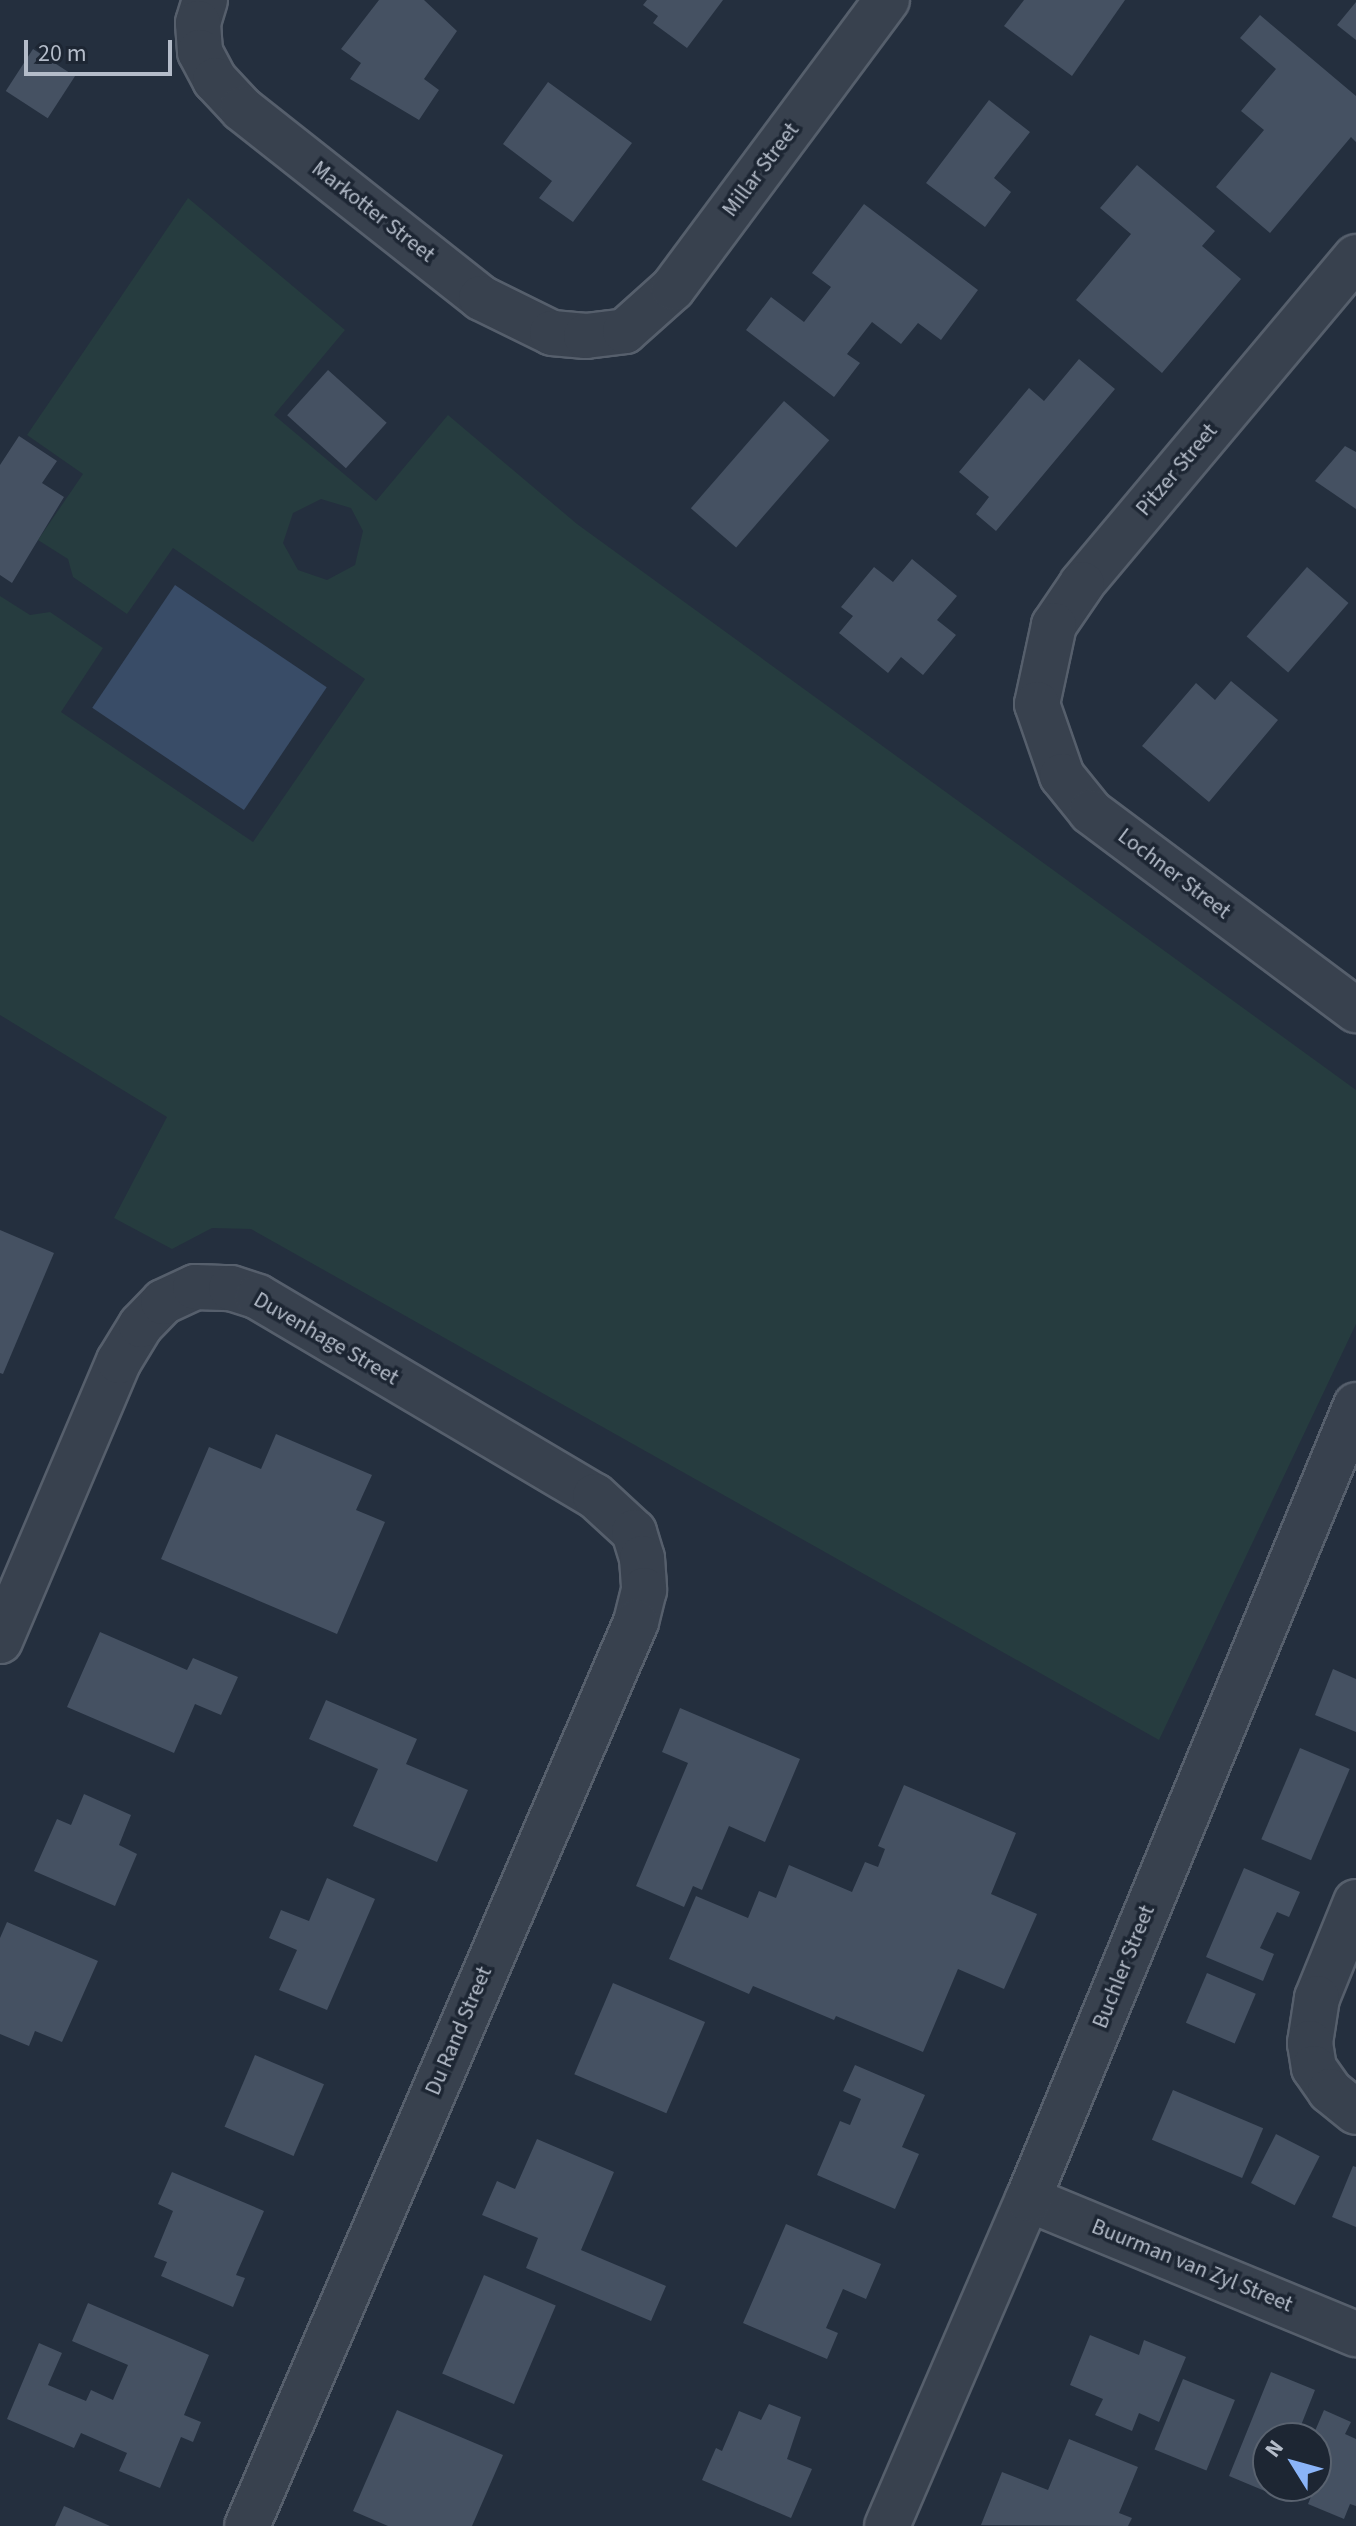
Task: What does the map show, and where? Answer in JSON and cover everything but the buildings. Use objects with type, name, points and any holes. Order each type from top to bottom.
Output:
[{"type":"street","name":"Markotter Street","points":[[205,0],[198,23],[200,52],[215,80],[242,109],[469,289],[552,333],[586,336],[625,331]]},
{"type":"street","name":"Millar Street","points":[[625,331],[673,288],[887,0]]},
{"type":"street","name":"Pitzer Street","points":[[1037,704],[1054,625],[1082,584],[1356,257]]},
{"type":"street","name":"Lochner Street","points":[[1037,704],[1062,776],[1091,812],[1356,1010]]},
{"type":"street","name":"Duvenhage Street","points":[[0,1641],[119,1361],[141,1325],[163,1302],[195,1287],[231,1288],[258,1297],[595,1496],[634,1532]]},
{"type":"street","name":"Buchler Street","points":[[887,2526],[1028,2199],[1356,1405]]},
{"type":"street","name":"Du Rand Street","points":[[247,2526],[636,1622],[644,1590],[634,1532]]},
{"type":"street","points":[[1356,1902],[1317,1998],[1310,2043],[1314,2068],[1330,2091],[1356,2112]]},
{"type":"street","name":"Buurman van Zyl Street","points":[[1028,2199],[1356,2334]]},
{"type":"green space","points":[[188,198],[345,330],[274,415],[376,501],[448,415],[577,524],[1356,1090],[1356,1324],[1159,1740],[251,1229],[212,1228],[172,1249],[114,1218],[167,1117],[0,1015],[0,596],[30,615],[50,612],[103,648],[61,712],[253,842],[365,679],[173,548],[127,614],[73,577],[68,559],[38,540],[83,474],[27,435]],"holes":[[[321,499],[351,508],[363,531],[355,565],[327,580],[298,570],[283,543],[293,513]]]},
{"type":"water","points":[[175,585],[327,687],[244,810],[92,708]]}]
